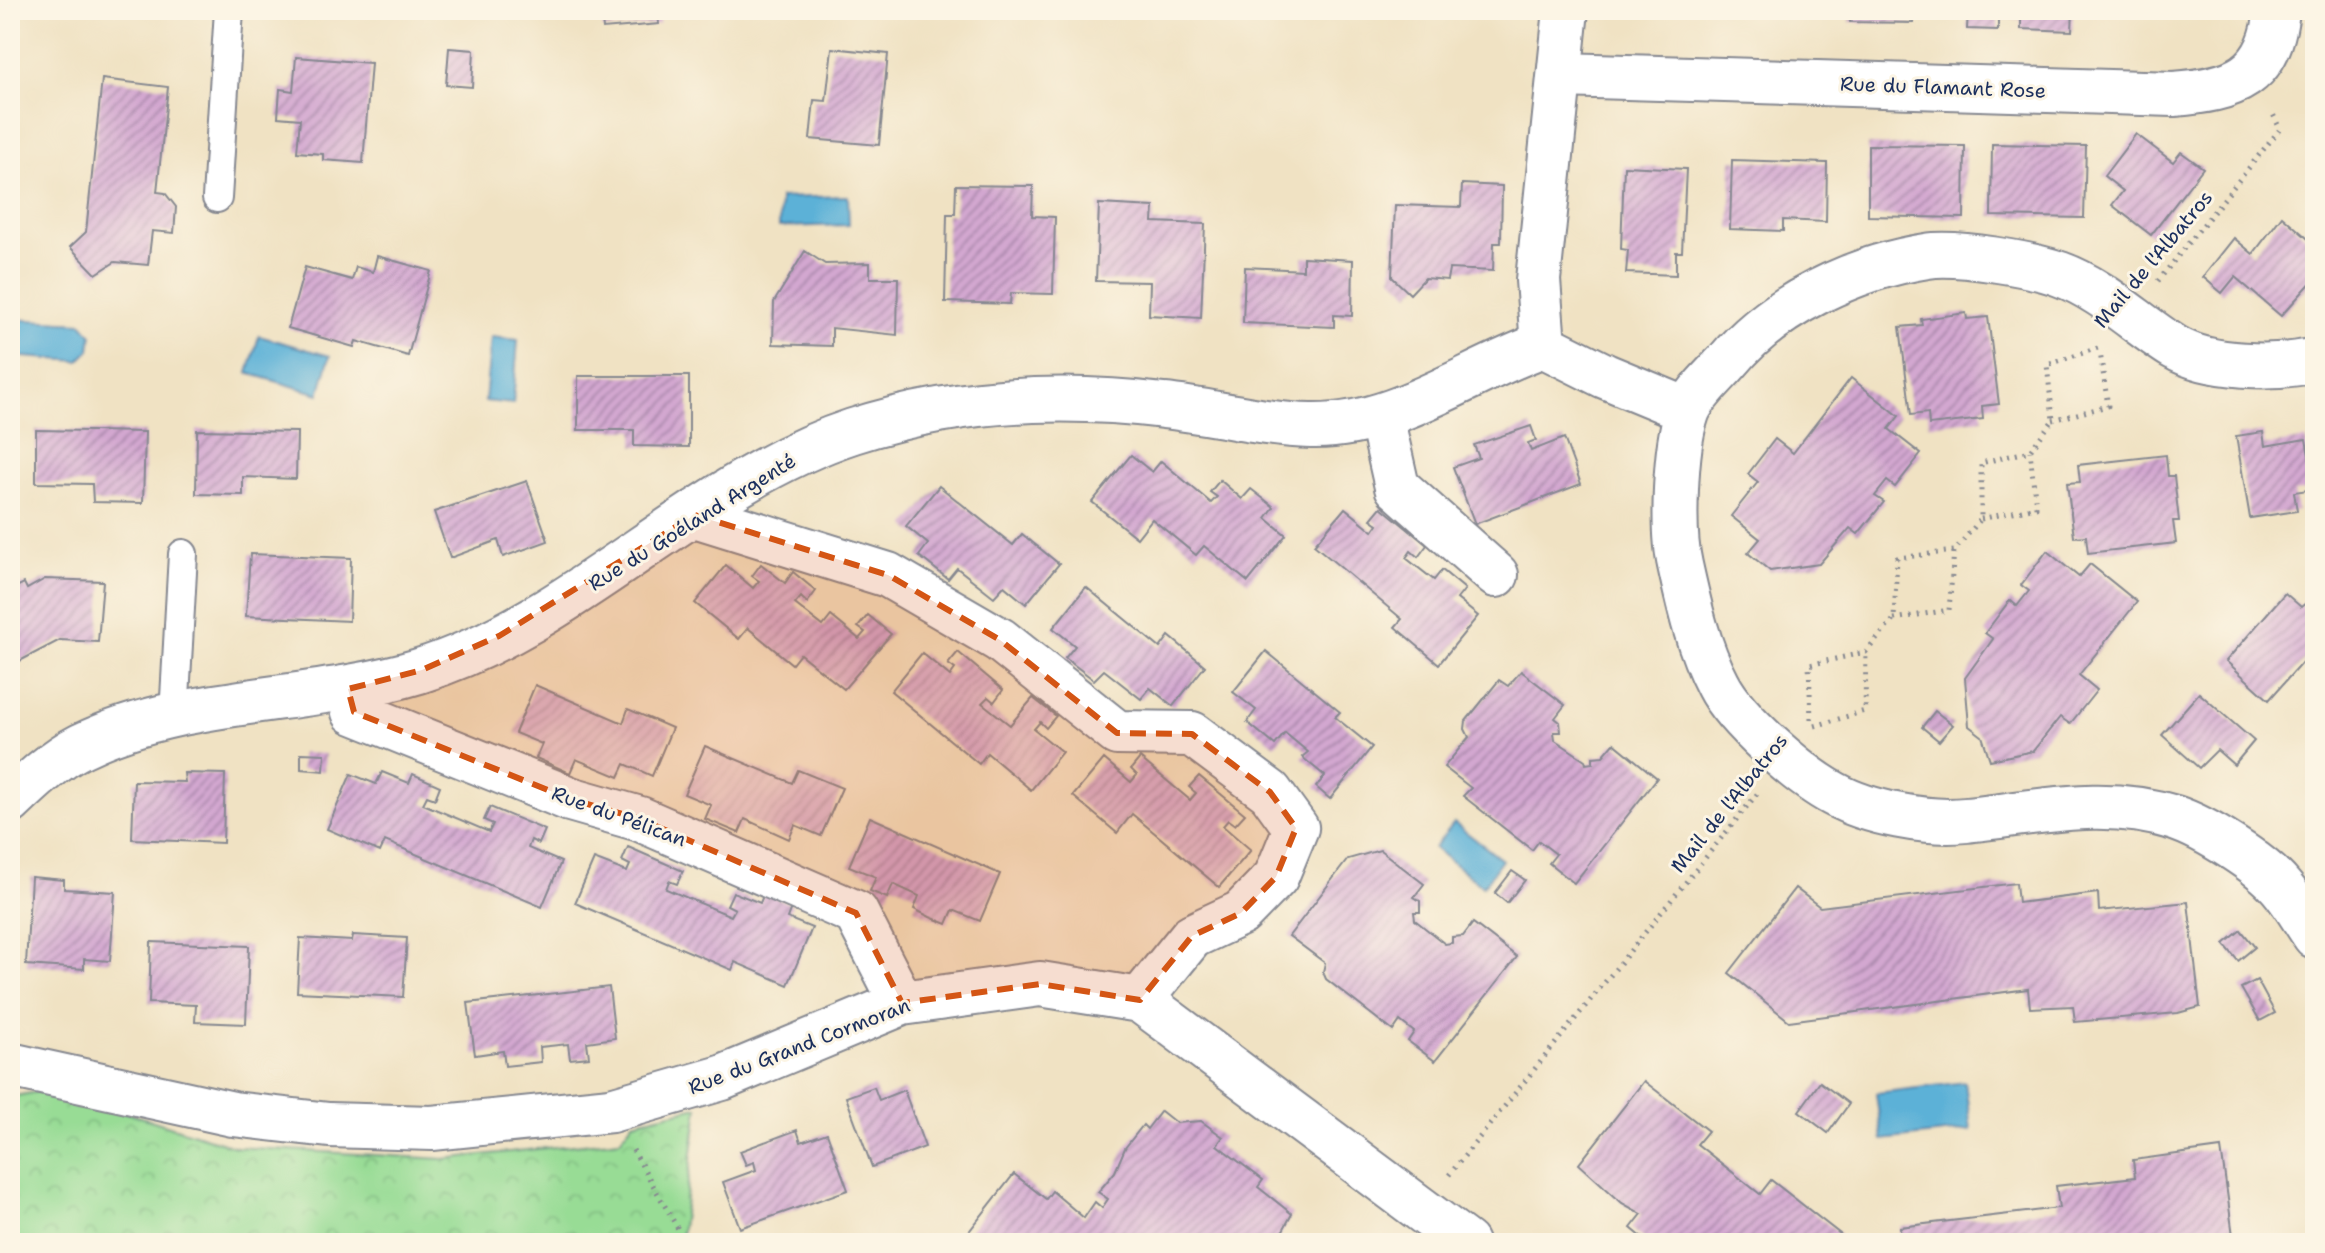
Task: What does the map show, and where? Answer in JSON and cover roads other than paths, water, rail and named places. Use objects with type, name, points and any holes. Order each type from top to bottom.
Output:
[{"type":"street","points":[[1566,10],[1562,75],[1538,280],[1543,345],[1605,376],[1687,410]]},
{"type":"street","name":"Rue du Flamant Rose","points":[[1562,75],[2174,94],[2217,90],[2253,71],[2274,33],[2277,10]]},
{"type":"street","points":[[2315,360],[2297,364],[2233,364],[2178,350],[2131,315],[2062,275],[2000,261],[1931,255],[1858,273],[1800,302],[1740,347],[1687,410],[1678,472],[1676,547],[1693,626],[1719,689],[1753,730],[1799,743],[1835,795],[1904,818],[1963,821],[2038,808],[2114,807],[2177,819],[2232,849],[2279,884],[2315,936]]},
{"type":"street","name":"Rue du Goéland Argenté","points":[[10,802],[78,748],[132,724],[348,689],[422,670],[499,636],[568,599],[777,465],[851,432],[993,401],[1073,400],[1163,405],[1314,427],[1381,416],[1447,388],[1498,360],[1543,345]]},
{"type":"street","points":[[1381,416],[1397,487],[1496,575]]},
{"type":"street","points":[[695,515],[888,575],[1000,640],[1117,733],[1192,734],[1270,792],[1296,828],[1276,877],[1241,913],[1192,936],[1140,1000]]},
{"type":"street","name":"Rue du Pélican","points":[[348,689],[354,712],[570,799],[640,819],[856,913],[902,1003]]},
{"type":"street","name":"Rue du Grand Cormoran","points":[[10,1065],[233,1114],[329,1125],[432,1128],[611,1110],[722,1078],[902,1003],[1040,984],[1140,1000],[1466,1243]]},
{"type":"lane","points":[[217,198],[229,10]]},
{"type":"lane","points":[[174,716],[183,554]]},
{"type":"water","points":[[848,196],[849,225],[779,227],[780,198]]},
{"type":"water","points":[[10,319],[82,323],[92,335],[90,350],[79,361],[10,356]]},
{"type":"water","points":[[259,336],[330,356],[319,394],[248,373]]},
{"type":"water","points":[[491,337],[518,340],[513,404],[485,401]]},
{"type":"water","points":[[1454,823],[1502,860],[1483,886],[1434,848]]},
{"type":"water","points":[[1965,1082],[1971,1130],[1882,1140],[1876,1093]]}]
